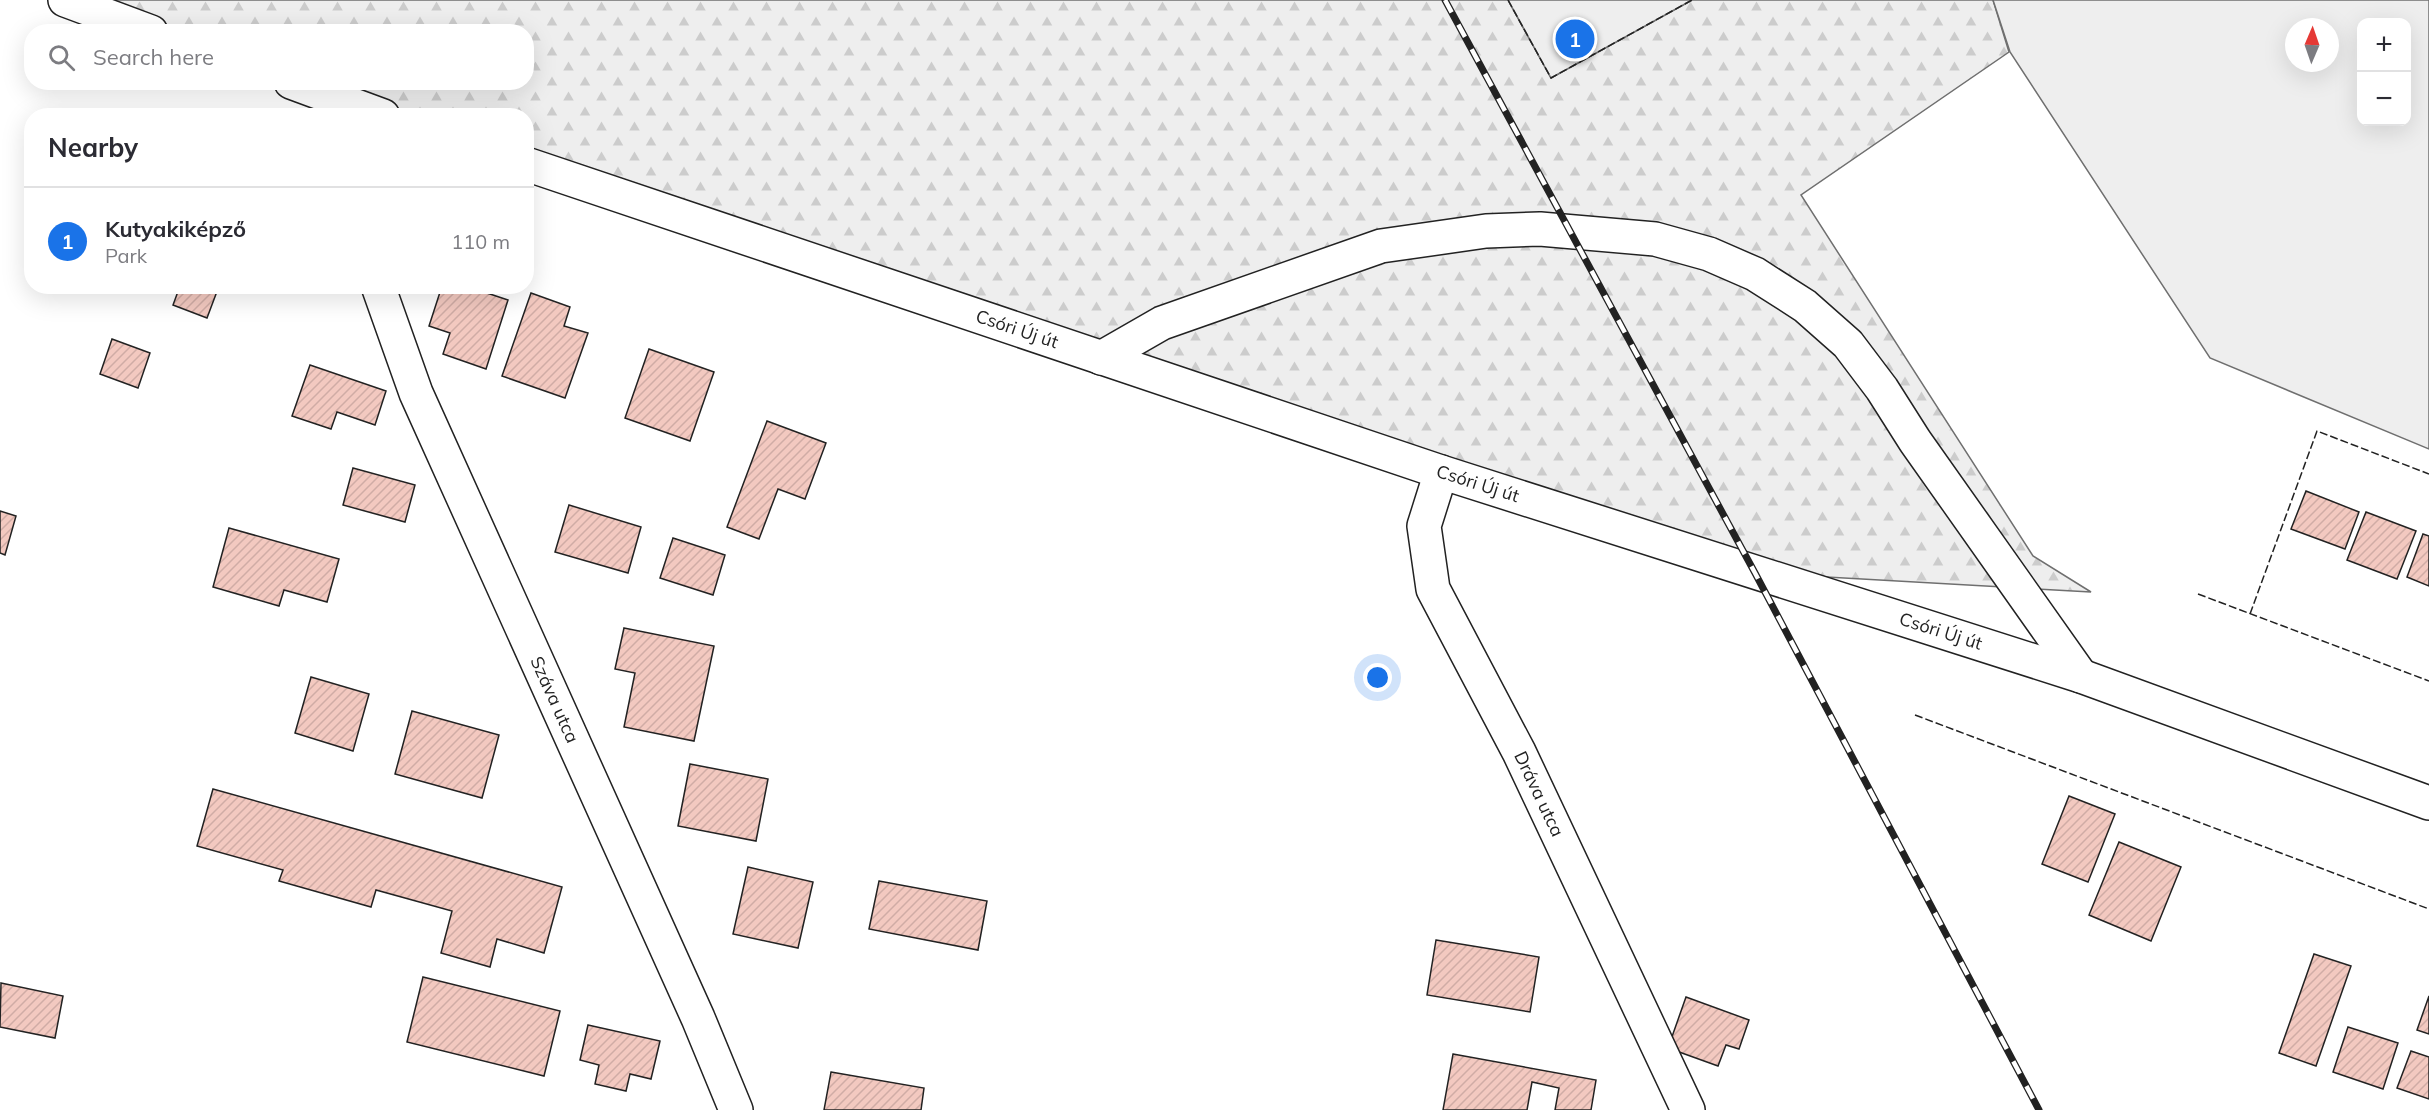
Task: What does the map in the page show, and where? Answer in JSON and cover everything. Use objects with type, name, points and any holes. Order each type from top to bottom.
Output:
[{"type":"main road","points":[[65,0],[130,24]]},
{"type":"main road","points":[[310,90],[354,108]]},
{"type":"main road","name":"Csóri Új út","points":[[534,167],[1441,472],[2081,676],[2429,803]]},
{"type":"main road","points":[[1101,358],[1162,323],[1381,246],[1486,231],[1540,229],[1655,239],[1709,254],[1755,274],[1805,306],[1848,345],[1882,388],[1915,441],[2081,676]]},
{"type":"main road","name":"Száva utca","points":[[381,294],[416,393],[698,1018],[736,1110]]},
{"type":"main road","name":"Dráva utca","points":[[1441,472],[1424,526],[1432,589],[1519,752],[1688,1110]]},
{"type":"green space","points":[[65,0],[1508,0],[1551,78],[1692,0],[1993,0],[2009,52],[1801,195],[2033,556],[2091,592],[1755,573],[534,166],[534,108],[363,108],[311,90],[534,90],[534,24],[132,24]]},
{"type":"green space","points":[[1508,0],[1692,0],[1551,78]]},
{"type":"green space","points":[[1993,0],[2429,0],[2429,449],[2210,358],[2010,52]]},
{"type":"building","points":[[177,294],[216,294],[207,318],[173,305]]},
{"type":"building","points":[[439,294],[490,294],[508,300],[486,369],[443,354],[450,333],[429,326]]},
{"type":"building","points":[[531,294],[570,307],[564,326],[588,333],[565,398],[502,376]]},
{"type":"building","points":[[112,339],[150,353],[138,388],[100,374]]},
{"type":"building","points":[[649,349],[714,372],[690,441],[625,418]]},
{"type":"building","points":[[310,365],[386,391],[375,425],[337,412],[331,429],[292,416]]},
{"type":"building","points":[[767,421],[826,443],[805,499],[778,489],[759,539],[727,527]]},
{"type":"building","points":[[353,468],[415,485],[405,522],[343,505]]},
{"type":"building","points":[[2306,491],[2359,512],[2345,549],[2291,529]]},
{"type":"building","points":[[569,505],[641,527],[628,573],[555,552]]},
{"type":"building","points":[[0,511],[16,516],[5,555],[0,553]]},
{"type":"building","points":[[2366,512],[2416,531],[2397,579],[2347,560]]},
{"type":"building","points":[[229,528],[339,559],[327,602],[284,590],[279,606],[213,587]]},
{"type":"building","points":[[2423,534],[2429,536],[2429,586],[2407,577]]},
{"type":"building","points":[[673,538],[725,555],[713,595],[660,578]]},
{"type":"building","points":[[624,628],[714,646],[694,741],[624,727],[635,673],[615,669]]},
{"type":"building","points":[[311,677],[369,694],[353,751],[295,733]]},
{"type":"building","points":[[412,711],[499,735],[482,798],[395,774]]},
{"type":"building","points":[[690,764],[768,779],[756,841],[678,826]]},
{"type":"building","points":[[213,789],[562,887],[544,953],[497,939],[490,967],[441,953],[452,911],[376,890],[371,907],[279,881],[283,870],[197,846]]},
{"type":"building","points":[[2069,796],[2115,814],[2088,882],[2042,864]]},
{"type":"building","points":[[2119,842],[2181,867],[2151,941],[2089,915]]},
{"type":"building","points":[[748,867],[813,882],[798,948],[733,934]]},
{"type":"building","points":[[879,881],[987,901],[978,950],[869,929]]},
{"type":"building","points":[[1436,940],[1539,957],[1530,1012],[1427,995]]},
{"type":"building","points":[[2314,954],[2351,966],[2316,1066],[2279,1053]]},
{"type":"building","points":[[423,977],[560,1011],[544,1076],[407,1042]]},
{"type":"building","points":[[1,983],[63,996],[55,1038],[0,1027]]},
{"type":"building","points":[[2429,996],[2429,1034],[2417,1030]]},
{"type":"building","points":[[1686,997],[1749,1020],[1739,1049],[1726,1045],[1718,1066],[1668,1048]]},
{"type":"building","points":[[588,1025],[660,1041],[651,1079],[630,1074],[626,1091],[595,1084],[599,1065],[580,1060]]},
{"type":"building","points":[[2348,1027],[2398,1043],[2383,1089],[2333,1072]]},
{"type":"building","points":[[2411,1051],[2429,1057],[2429,1099],[2397,1088]]},
{"type":"building","points":[[1453,1054],[1596,1080],[1591,1110],[1555,1110],[1559,1088],[1532,1082],[1527,1110],[1443,1110]]},
{"type":"building","points":[[831,1072],[924,1088],[921,1110],[824,1110]]},
{"type":"railway","points":[[1445,0],[1755,573],[2039,1110]]},
{"type":"fence","points":[[1508,0],[1551,78],[1692,0]]},
{"type":"fence","points":[[2250,614],[2317,431],[2429,474]]},
{"type":"fence","points":[[2198,594],[2429,681]]},
{"type":"fence","points":[[1915,715],[2429,909]]},
{"type":"place","name":"Kutyakiképző","points":[[1575,39]]}]
